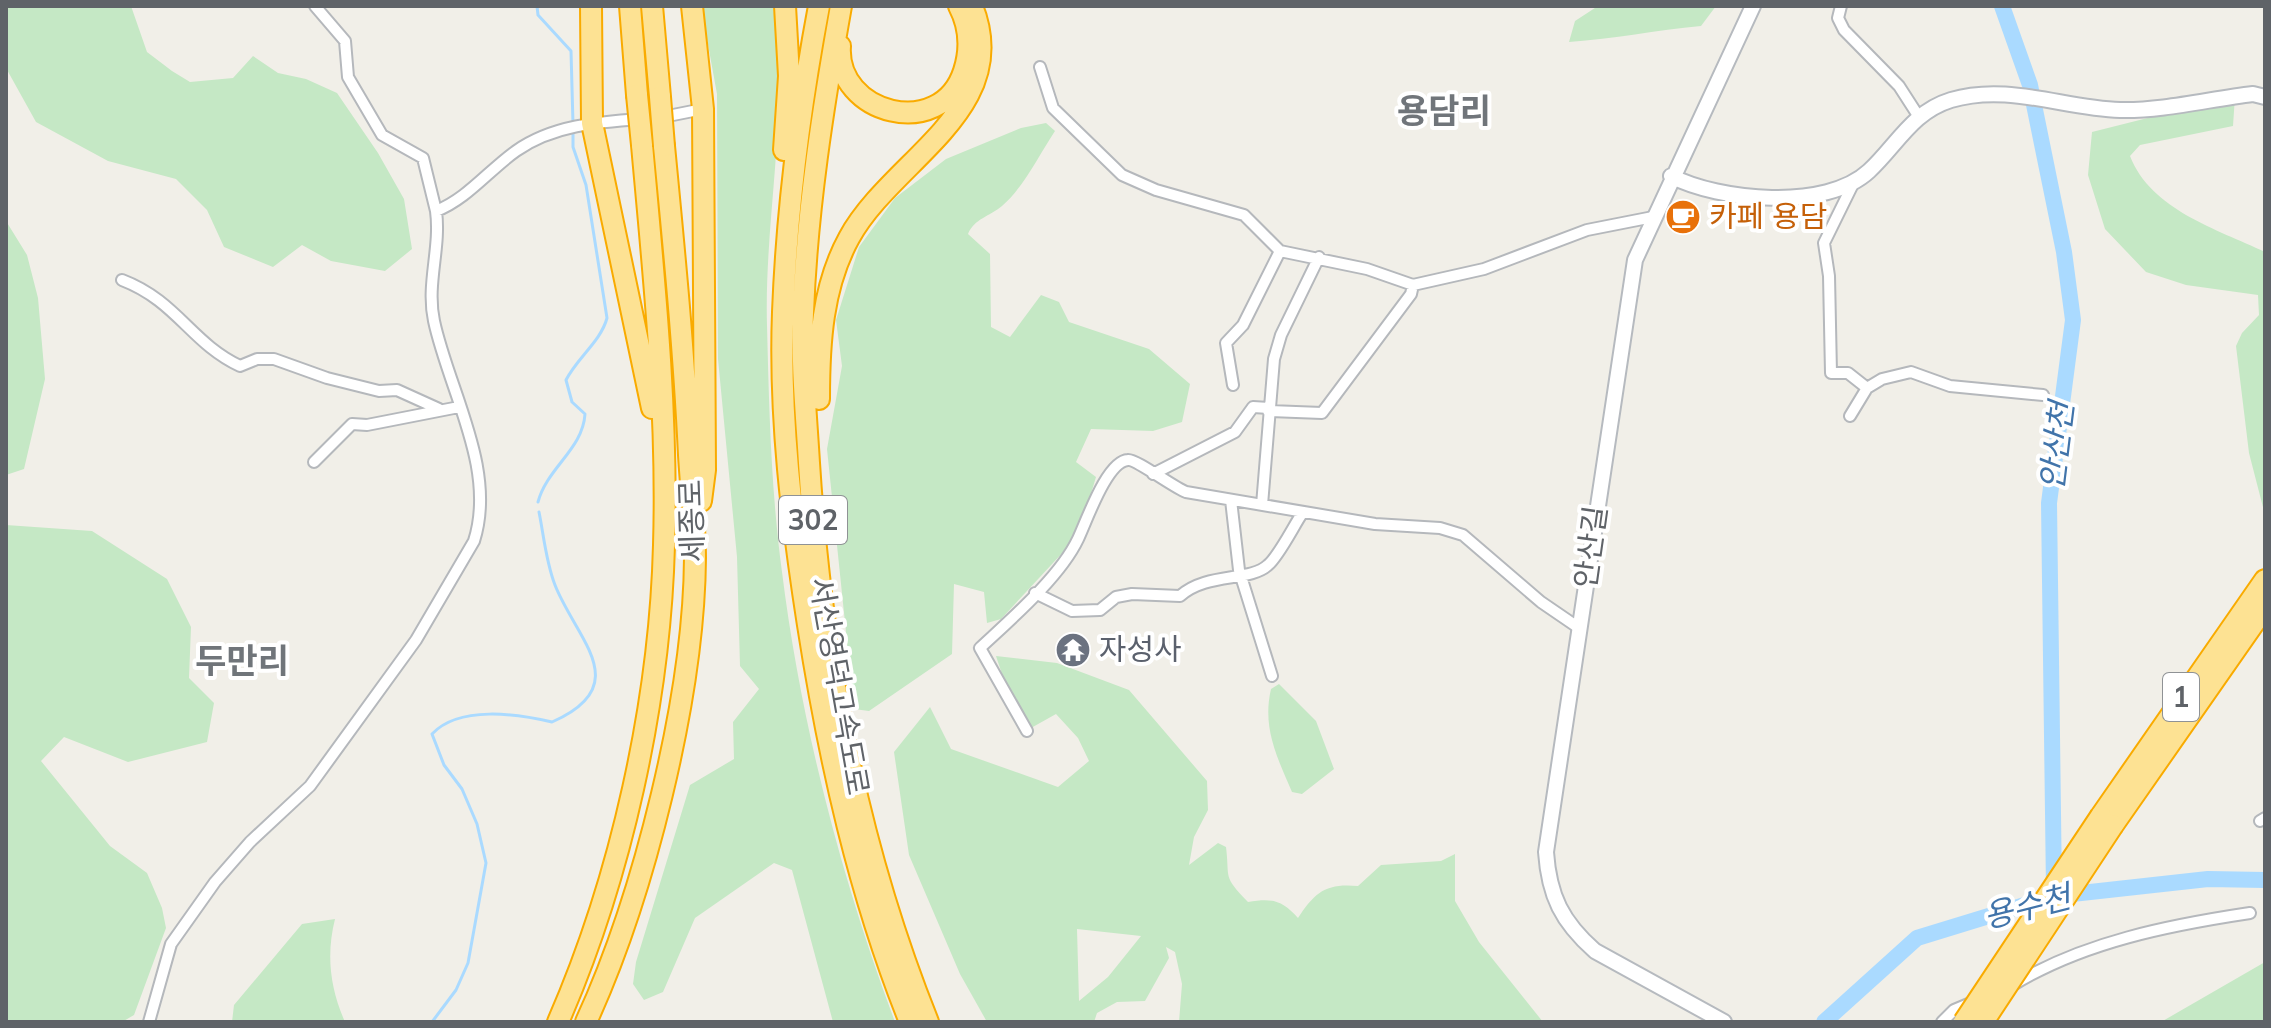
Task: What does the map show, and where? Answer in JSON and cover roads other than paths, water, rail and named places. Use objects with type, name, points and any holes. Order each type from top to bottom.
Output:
[{"type":"highway","points":[[591,6],[586,125],[639,338],[665,482]]},
{"type":"highway","name":"세종로","points":[[558,1022],[597,923],[640,763],[659,609],[665,482],[661,359],[630,6]]},
{"type":"highway","name":"세종로","points":[[586,1022],[638,877],[667,763],[691,637],[695,557],[684,361],[652,6]]},
{"type":"highway","points":[[692,6],[703,109],[705,470],[695,557]]},
{"type":"highway","points":[[783,315],[780,190],[789,76],[785,6]]},
{"type":"highway","name":"서산영덕고속도로","points":[[819,6],[792,187],[783,315],[786,434],[795,544],[819,697],[867,899],[910,1022]]},
{"type":"highway","points":[[842,6],[839,60],[845,79],[882,109],[910,113],[934,109],[952,95],[962,79],[970,52],[965,18],[959,6]]},
{"type":"highway","name":"서산영덕고속도로","points":[[842,6],[813,184],[803,313],[814,539],[836,690],[857,799],[883,892],[928,1022]]},
{"type":"highway","points":[[836,690],[819,425],[821,327],[831,283],[848,238],[879,195],[965,107],[979,71],[982,30],[972,6]]},
{"type":"highway","name":"1","points":[[1983,1022],[2107,821],[2265,580]]},
{"type":"highway","name":"1","points":[[1964,1022],[2265,607]]},
{"type":"street","points":[[149,1022],[171,944],[233,862],[310,786],[416,640],[474,541],[480,524],[476,467],[433,318],[431,287],[440,239],[423,158],[382,135],[348,77],[345,41],[315,6]]},
{"type":"street","name":"안산길","points":[[1724,1022],[1595,951],[1564,920],[1553,901],[1546,852],[1635,260],[1671,176],[1753,6]]},
{"type":"street","points":[[1841,6],[1838,18],[1844,30],[1899,86],[1919,117]]},
{"type":"street","points":[[1040,67],[1053,108],[1122,175],[1156,190],[1244,215],[1280,251],[1319,257],[1413,285],[1484,269],[1587,230],[1653,217]]},
{"type":"street","points":[[1867,388],[1848,373],[1831,373],[1829,276],[1824,243],[1854,182],[1919,117],[1946,102],[1964,97],[2015,95],[2121,110],[2253,94],[2265,97]]},
{"type":"street","points":[[436,211],[451,205],[515,151],[561,130],[703,109]]},
{"type":"street","points":[[1671,176],[1691,187],[1779,197],[1816,195],[1854,182]]},
{"type":"street","points":[[1233,385],[1226,343],[1243,325],[1280,251]]},
{"type":"street","points":[[1262,505],[1269,410],[1281,335],[1319,257]]},
{"type":"street","points":[[122,280],[163,300],[216,353],[240,366],[257,359],[274,359],[327,378],[379,391],[397,390],[439,409]]},
{"type":"street","points":[[1153,474],[1235,432],[1253,407],[1322,413],[1411,294],[1413,285]]},
{"type":"street","points":[[1850,416],[1867,388],[1882,379],[1911,372],[1950,386],[2043,395]]},
{"type":"street","points":[[314,462],[352,424],[367,425],[459,407]]},
{"type":"street","points":[[1027,731],[980,648],[1019,614],[1075,546],[1115,465],[1125,459],[1134,460],[1186,492],[1375,524],[1440,528],[1463,535],[1541,602],[1579,628]]},
{"type":"street","points":[[1231,500],[1241,574],[1272,676]]},
{"type":"street","points":[[1035,593],[1072,611],[1100,610],[1116,597],[1180,596],[1189,588],[1250,574],[1269,565],[1303,512]]},
{"type":"street","points":[[1942,1022],[1954,1010],[2005,990],[2039,969],[2108,943],[2208,919],[2250,913]]},
{"type":"waterway","points":[[537,6],[538,15],[571,51],[573,124]]},
{"type":"waterway","name":"안산천","points":[[2002,6],[2030,85],[2064,252],[2073,320],[2049,503],[2054,890]]},
{"type":"waterway","points":[[538,502],[583,426],[585,414],[572,402],[566,380],[600,334],[607,318],[586,185],[573,147],[573,132]]},
{"type":"waterway","points":[[432,1022],[456,990],[468,963],[486,863],[477,824],[462,789],[444,765],[432,734],[444,725],[473,715],[523,716],[552,722],[577,708],[591,693],[595,677],[593,660],[555,585],[539,512]]},
{"type":"waterway","name":"용수천","points":[[1824,1022],[1917,938],[2054,896],[2208,879],[2265,880]]},
{"type":"place","name":"카페 용담","points":[[1683,217]]},
{"type":"place","name":"자성사","points":[[1073,650]]},
{"type":"district","name":"용담리","points":[[1444,111]]},
{"type":"district","name":"두만리","points":[[242,661]]}]
